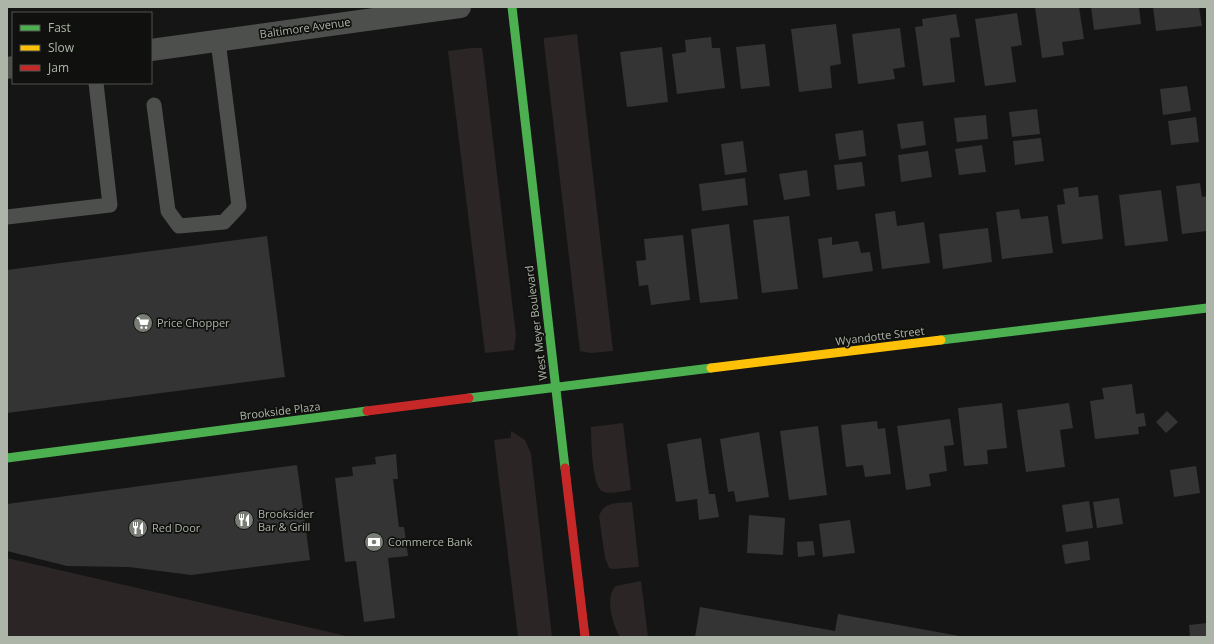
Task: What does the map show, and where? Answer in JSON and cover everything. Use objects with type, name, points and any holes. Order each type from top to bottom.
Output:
[{"type":"street","name":"Baltimore Avenue","points":[[152,50],[460,7]]},
{"type":"street","name":"West Meyer Boulevard","points":[[512,7],[585,637]]},
{"type":"street","name":"Wyandotte Street","points":[[556,387],[1207,308]]},
{"type":"street","name":"Brookside Plaza","points":[[7,458],[556,387]]},
{"type":"lane","points":[[154,105],[168,210],[179,226],[224,222],[239,206],[218,41]]},
{"type":"lane","points":[[7,217],[110,205],[96,84]]},
{"type":"shaded area","points":[[577,34],[613,351],[590,353],[580,351],[544,43],[544,38]]},
{"type":"shaded area","points":[[482,48],[516,336],[514,350],[485,353],[448,51]]},
{"type":"shaded area","points":[[623,423],[631,490],[612,493],[605,492],[599,487],[594,472],[591,427]]},
{"type":"shaded area","points":[[511,431],[525,440],[531,454],[552,637],[518,637],[494,440],[511,438]]},
{"type":"shaded area","points":[[632,502],[639,567],[609,568],[605,558],[599,516],[601,511],[608,505]]},
{"type":"shaded area","points":[[7,558],[351,637],[7,637]]},
{"type":"shaded area","points":[[641,581],[648,637],[620,637],[612,618],[610,604],[612,591],[616,586]]},
{"type":"building","points":[[1035,7],[1079,7],[1084,39],[1062,42],[1064,55],[1042,58]]},
{"type":"building","points":[[1091,7],[1139,7],[1141,24],[1094,30]]},
{"type":"building","points":[[1153,7],[1199,7],[1202,26],[1156,31]]},
{"type":"building","points":[[1017,13],[1022,45],[1011,47],[1016,82],[985,86],[975,19]]},
{"type":"building","points":[[956,14],[960,37],[950,38],[955,82],[923,86],[915,27],[923,26],[922,19]]},
{"type":"building","points":[[836,24],[841,64],[830,66],[832,88],[799,92],[791,29]]},
{"type":"building","points":[[900,28],[905,67],[893,69],[895,79],[858,84],[852,34]]},
{"type":"building","points":[[711,37],[712,48],[720,48],[725,88],[677,94],[672,54],[686,52],[685,40]]},
{"type":"building","points":[[765,44],[770,86],[741,89],[736,47]]},
{"type":"building","points":[[662,47],[668,102],[627,107],[620,52]]},
{"type":"building","points":[[1187,86],[1191,111],[1163,115],[1160,89]]},
{"type":"building","points":[[1037,109],[1040,134],[1012,137],[1009,112]]},
{"type":"building","points":[[986,115],[988,139],[957,142],[954,118]]},
{"type":"building","points":[[1196,117],[1199,142],[1171,145],[1168,121]]},
{"type":"building","points":[[923,121],[926,145],[901,149],[897,124]]},
{"type":"building","points":[[863,130],[866,156],[839,160],[835,134]]},
{"type":"building","points":[[1041,138],[1044,161],[1015,165],[1013,141]]},
{"type":"building","points":[[743,141],[747,172],[725,175],[721,144]]},
{"type":"building","points":[[982,145],[986,172],[959,175],[955,149]]},
{"type":"building","points":[[928,151],[932,177],[901,182],[898,155]]},
{"type":"building","points":[[862,162],[865,186],[837,190],[834,165]]},
{"type":"building","points":[[807,170],[810,196],[784,200],[779,174]]},
{"type":"building","points":[[745,178],[748,205],[702,211],[699,184]]},
{"type":"building","points":[[1200,183],[1202,197],[1207,196],[1207,231],[1182,234],[1176,186]]},
{"type":"building","points":[[1078,187],[1079,197],[1098,195],[1103,239],[1062,244],[1057,205],[1065,204],[1063,189]]},
{"type":"building","points":[[1161,190],[1168,241],[1125,246],[1119,195]]},
{"type":"building","points":[[1019,209],[1021,219],[1048,216],[1053,253],[1002,259],[996,212]]},
{"type":"building","points":[[895,211],[897,226],[924,222],[930,263],[882,269],[875,214]]},
{"type":"building","points":[[789,216],[798,289],[762,293],[753,220]]},
{"type":"building","points":[[729,224],[738,299],[700,303],[691,229]]},
{"type":"building","points":[[988,228],[992,262],[943,269],[939,234]]},
{"type":"building","points":[[683,235],[690,300],[651,305],[648,285],[639,286],[636,261],[646,260],[644,239]]},
{"type":"building","name":"Price Chopper","points":[[267,236],[285,377],[7,413],[7,270]]},
{"type":"building","points":[[832,237],[832,245],[858,241],[861,253],[870,252],[873,271],[823,278],[818,239]]},
{"type":"building","points":[[1132,384],[1136,414],[1144,413],[1146,426],[1138,427],[1139,434],[1095,439],[1090,401],[1104,399],[1102,388]]},
{"type":"building","points":[[1002,403],[1007,448],[987,450],[988,464],[964,466],[958,408]]},
{"type":"building","points":[[1069,403],[1073,428],[1060,430],[1065,467],[1026,472],[1017,410]]},
{"type":"building","points":[[1167,411],[1178,422],[1166,433],[1156,422]]},
{"type":"building","points":[[950,419],[954,445],[944,446],[947,471],[929,474],[931,486],[906,490],[897,426]]},
{"type":"building","points":[[877,421],[878,429],[885,428],[891,474],[865,477],[863,465],[846,467],[841,425]]},
{"type":"building","points":[[818,426],[827,495],[789,500],[780,431]]},
{"type":"building","points":[[759,432],[769,497],[736,502],[734,491],[728,492],[720,439]]},
{"type":"building","points":[[701,438],[709,494],[715,494],[719,517],[699,520],[697,499],[676,502],[667,444]]},
{"type":"building","name":"Commerce Bank","points":[[396,454],[398,479],[393,479],[399,527],[404,527],[408,556],[388,558],[395,618],[364,622],[356,561],[345,562],[335,478],[353,476],[352,467],[376,464],[375,457]]},
{"type":"building","points":[[297,465],[310,560],[191,575],[129,567],[67,566],[7,551],[7,504]]},
{"type":"building","points":[[1196,466],[1200,493],[1174,497],[1170,470]]},
{"type":"building","points":[[1119,498],[1123,524],[1097,528],[1093,502]]},
{"type":"building","points":[[1089,501],[1093,528],[1066,532],[1062,505]]},
{"type":"building","points":[[749,515],[785,518],[783,555],[747,553]]},
{"type":"building","points":[[850,520],[855,553],[823,557],[819,524]]},
{"type":"building","points":[[813,541],[815,555],[798,557],[797,542]]},
{"type":"building","points":[[1088,541],[1090,560],[1065,564],[1062,545]]},
{"type":"building","points":[[700,607],[835,631],[838,614],[965,637],[695,637]]},
{"type":"building","points":[[1207,623],[1207,637],[1190,637],[1189,625]]},
{"type":"traffic: fast","points":[[512,7],[565,468]]},
{"type":"traffic: fast","points":[[941,340],[1207,308]]},
{"type":"traffic: fast","points":[[469,398],[711,368]]},
{"type":"traffic: fast","points":[[7,458],[367,411]]},
{"type":"traffic: slow","points":[[711,368],[941,340]]},
{"type":"traffic: jam","points":[[367,411],[469,398]]},
{"type":"traffic: jam","points":[[565,468],[585,637]]},
{"type":"place","name":"Price Chopper","points":[[143,323]]},
{"type":"place","name":"Brooksider Bar & Grill","points":[[244,520]]},
{"type":"place","name":"Red Door","points":[[138,528]]},
{"type":"place","name":"Commerce Bank","points":[[374,542]]}]
